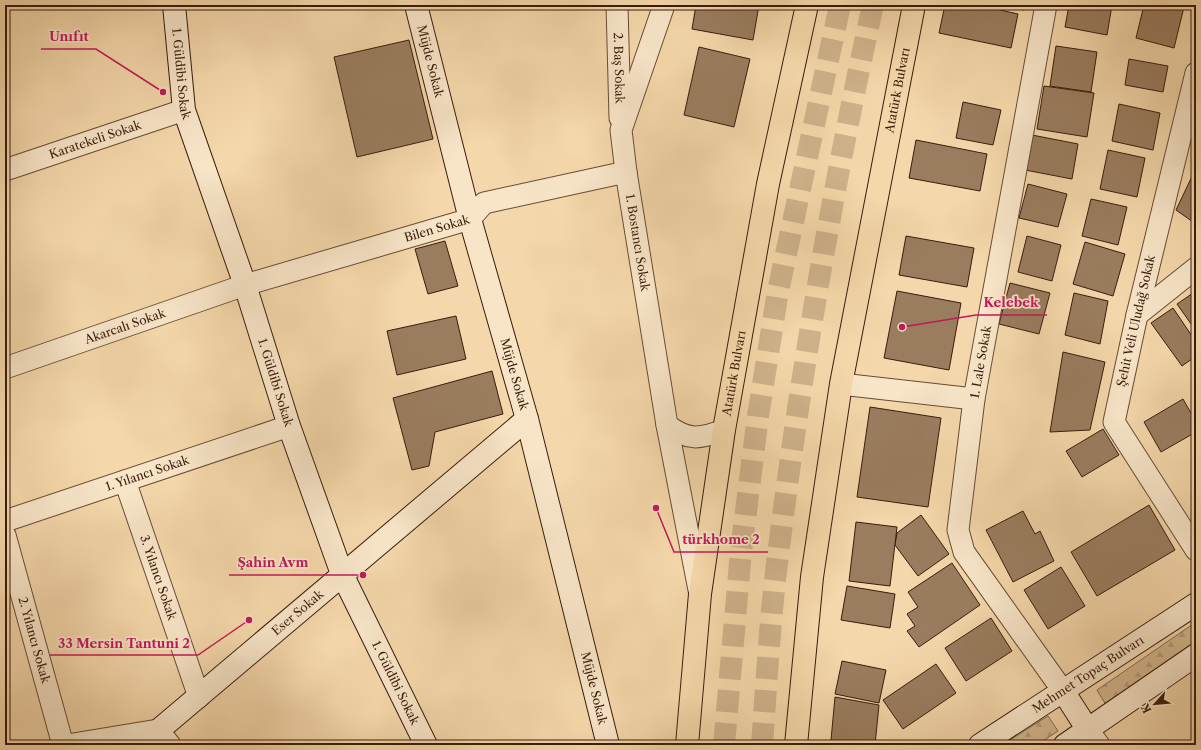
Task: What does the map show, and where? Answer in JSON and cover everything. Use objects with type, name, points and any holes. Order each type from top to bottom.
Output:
[{"type":"highway","name":"Atatürk Bulvarı","points":[[687,745],[700,594],[724,430],[768,184],[807,5]]},
{"type":"highway","name":"Atatürk Bulvarı","points":[[798,739],[812,577],[841,384],[914,5]]},
{"type":"street","name":"1. Güldibi Sokak","points":[[174,5],[184,110],[245,285],[289,426],[342,574],[426,745]]},
{"type":"street","name":"Müjde Sokak","points":[[416,5],[470,219],[527,419],[608,745]]},
{"type":"street","name":"2. Baş Sokak","points":[[617,5],[621,130]]},
{"type":"street","name":"1. Bostancı Sokak","points":[[664,5],[621,130],[626,172],[667,425],[700,594]]},
{"type":"street","name":"1. Lale Sokak","points":[[1046,5],[974,399],[958,530],[964,552],[1063,691]]},
{"type":"street","name":"Şehit Veli Uludağ Sokak","points":[[1196,73],[1137,315],[1114,422],[1196,550]]},
{"type":"street","name":"Karatekeli Sokak","points":[[5,170],[184,110]]},
{"type":"street","name":"Bilen Sokak","points":[[245,285],[470,219],[484,203],[626,172]]},
{"type":"street","points":[[1137,315],[1196,268]]},
{"type":"street","name":"Akarcalı Sokak","points":[[5,368],[245,285]]},
{"type":"street","points":[[841,384],[974,399]]},
{"type":"street","name":"Eser Sokak","points":[[141,745],[164,737],[199,697],[342,574],[527,419]]},
{"type":"street","points":[[667,425],[678,434],[694,438],[724,430]]},
{"type":"street","name":"1. Yılancı Sokak","points":[[5,521],[289,426]]},
{"type":"street","name":"3. Yılancı Sokak","points":[[124,481],[199,697]]},
{"type":"street","name":"2. Yılancı Sokak","points":[[5,535],[63,745]]},
{"type":"street","name":"Mehmet Topaç Bulvarı","points":[[980,745],[1196,604]]},
{"type":"street","points":[[1065,745],[1094,737],[1196,655]]},
{"type":"street","points":[[1063,691],[1094,737]]},
{"type":"street","points":[[67,745],[164,737]]},
{"type":"green space","points":[[1196,622],[1196,641],[1106,705],[1097,690]]},
{"type":"green space","points":[[1048,716],[1058,731],[1037,745],[1002,745]]},
{"type":"building","points":[[696,5],[759,5],[753,40],[692,29]]},
{"type":"building","points":[[945,5],[978,5],[1018,14],[1011,48],[939,33]]},
{"type":"building","points":[[1002,5],[1025,5],[1024,10]]},
{"type":"building","points":[[1069,5],[1112,5],[1107,35],[1065,27]]},
{"type":"building","points":[[1144,5],[1175,5],[1184,7],[1174,48],[1136,38]]},
{"type":"building","points":[[409,40],[433,139],[357,157],[334,57]]},
{"type":"building","points":[[1056,46],[1097,52],[1091,92],[1050,86]]},
{"type":"building","points":[[699,47],[750,59],[734,127],[684,115]]},
{"type":"building","points":[[1129,59],[1168,66],[1163,92],[1125,85]]},
{"type":"building","points":[[1044,86],[1094,93],[1087,137],[1037,129]]},
{"type":"building","points":[[963,102],[1001,110],[993,145],[956,138]]},
{"type":"building","points":[[1119,104],[1160,113],[1153,150],[1112,141]]},
{"type":"building","points":[[1032,135],[1078,144],[1072,179],[1025,170]]},
{"type":"building","points":[[916,140],[987,154],[980,191],[909,178]]},
{"type":"building","points":[[1108,150],[1145,158],[1137,197],[1100,189]]},
{"type":"building","points":[[1196,168],[1196,224],[1176,210]]},
{"type":"building","points":[[1028,184],[1067,194],[1058,227],[1019,218]]},
{"type":"building","points":[[1091,199],[1127,207],[1118,245],[1082,236]]},
{"type":"building","points":[[906,236],[974,248],[967,287],[899,275]]},
{"type":"building","points":[[1027,236],[1061,245],[1052,281],[1018,272]]},
{"type":"building","points":[[445,241],[458,286],[428,294],[415,249]]},
{"type":"building","points":[[1085,242],[1125,254],[1113,296],[1073,284]]},
{"type":"building","points":[[1010,283],[1050,293],[1039,334],[999,324]]},
{"type":"building","points":[[897,291],[961,303],[949,370],[884,358]]},
{"type":"building","points":[[1196,291],[1196,331],[1177,304]]},
{"type":"building","points":[[1074,293],[1108,301],[1100,344],[1065,335]]},
{"type":"building","points":[[1173,308],[1196,342],[1196,356],[1182,366],[1151,323]]},
{"type":"building","points":[[456,316],[466,359],[397,375],[387,331]]},
{"type":"building","points":[[1063,352],[1105,362],[1090,430],[1050,432]]},
{"type":"building","points":[[492,371],[503,414],[435,432],[429,466],[412,470],[393,398]]},
{"type":"building","points":[[1183,399],[1196,422],[1196,432],[1161,452],[1144,422]]},
{"type":"building","points":[[870,407],[941,418],[928,507],[857,497]]},
{"type":"building","points":[[1103,429],[1119,455],[1082,477],[1066,451]]},
{"type":"building","points":[[1196,493],[1196,505],[1191,496]]},
{"type":"building","points":[[1149,505],[1175,550],[1097,596],[1071,552]]},
{"type":"building","points":[[1023,511],[1035,534],[1040,531],[1054,561],[1013,582],[986,530]]},
{"type":"building","points":[[921,515],[949,554],[918,576],[895,545],[897,533]]},
{"type":"building","points":[[856,522],[897,527],[890,586],[849,581]]},
{"type":"building","points":[[952,563],[980,605],[919,647],[907,631],[915,626],[907,614],[918,607],[908,592]]},
{"type":"building","points":[[1061,567],[1085,606],[1048,629],[1024,590]]},
{"type":"building","points":[[847,586],[895,594],[890,628],[841,620]]},
{"type":"building","points":[[991,618],[1012,651],[966,681],[945,648]]},
{"type":"building","points":[[842,661],[886,670],[879,703],[835,694]]},
{"type":"building","points":[[936,664],[956,693],[903,729],[883,700]]},
{"type":"building","points":[[835,697],[879,705],[875,745],[853,745],[831,740]]},
{"type":"tunnel","points":[[724,745],[741,551],[758,416],[778,291],[840,5]]},
{"type":"tunnel","points":[[762,745],[775,580],[794,435],[817,291],[843,148],[873,5]]},
{"type":"place","name":"Unıfıt","points":[[163,92]]},
{"type":"place","name":"Kelebek","points":[[902,327]]},
{"type":"place","name":"türkhome 2","points":[[656,508]]},
{"type":"place","name":"Şahin Avm","points":[[363,575]]},
{"type":"place","name":"33 Mersin Tantuni 2","points":[[249,620]]}]
